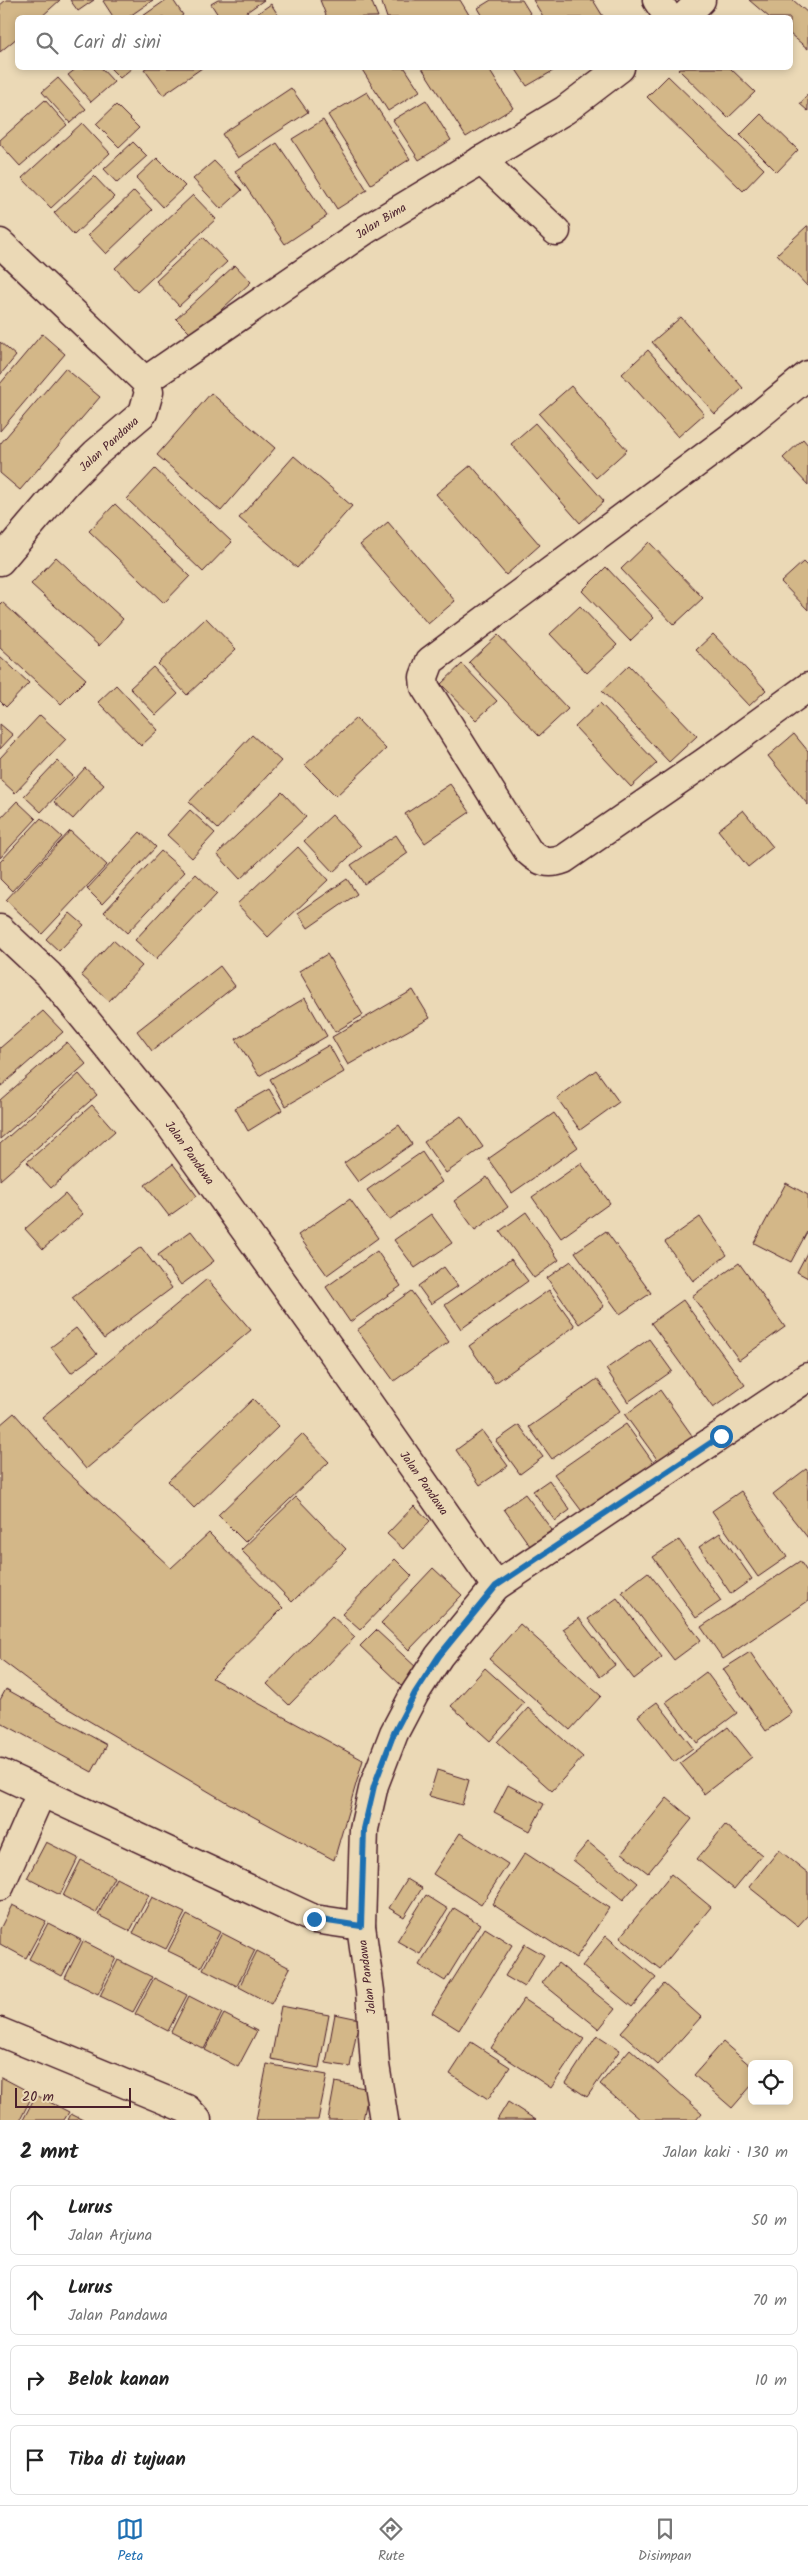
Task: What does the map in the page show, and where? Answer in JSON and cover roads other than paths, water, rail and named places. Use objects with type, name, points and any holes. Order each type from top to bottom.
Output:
[{"type":"street","points":[[656,0],[667,15]]},
{"type":"street","points":[[686,15],[701,0]]},
{"type":"street","name":"Jalan Bima","points":[[145,381],[367,229],[565,110],[617,70]]},
{"type":"street","points":[[482,160],[556,231]]},
{"type":"street","points":[[0,243],[145,381]]},
{"type":"street","points":[[808,375],[742,429],[430,660],[424,677],[425,687],[528,851],[536,859],[546,863],[564,859],[808,687]]},
{"type":"street","name":"Jalan Pandawa","points":[[0,561],[67,482],[96,453],[143,413],[149,392],[145,381]]},
{"type":"street","name":"Jalan Pandawa","points":[[0,929],[49,975],[158,1107],[352,1378],[496,1586],[439,1656],[415,1693],[394,1733],[374,1786],[364,1829],[361,1926],[370,1991],[375,2065],[384,2120]]},
{"type":"street","points":[[496,1586],[808,1377]]},
{"type":"street","points":[[0,1773],[314,1919],[361,1926]]},
{"type":"street","points":[[0,1886],[40,1793]]},
{"type":"street","points":[[0,2032],[187,2109],[197,2120]]}]
